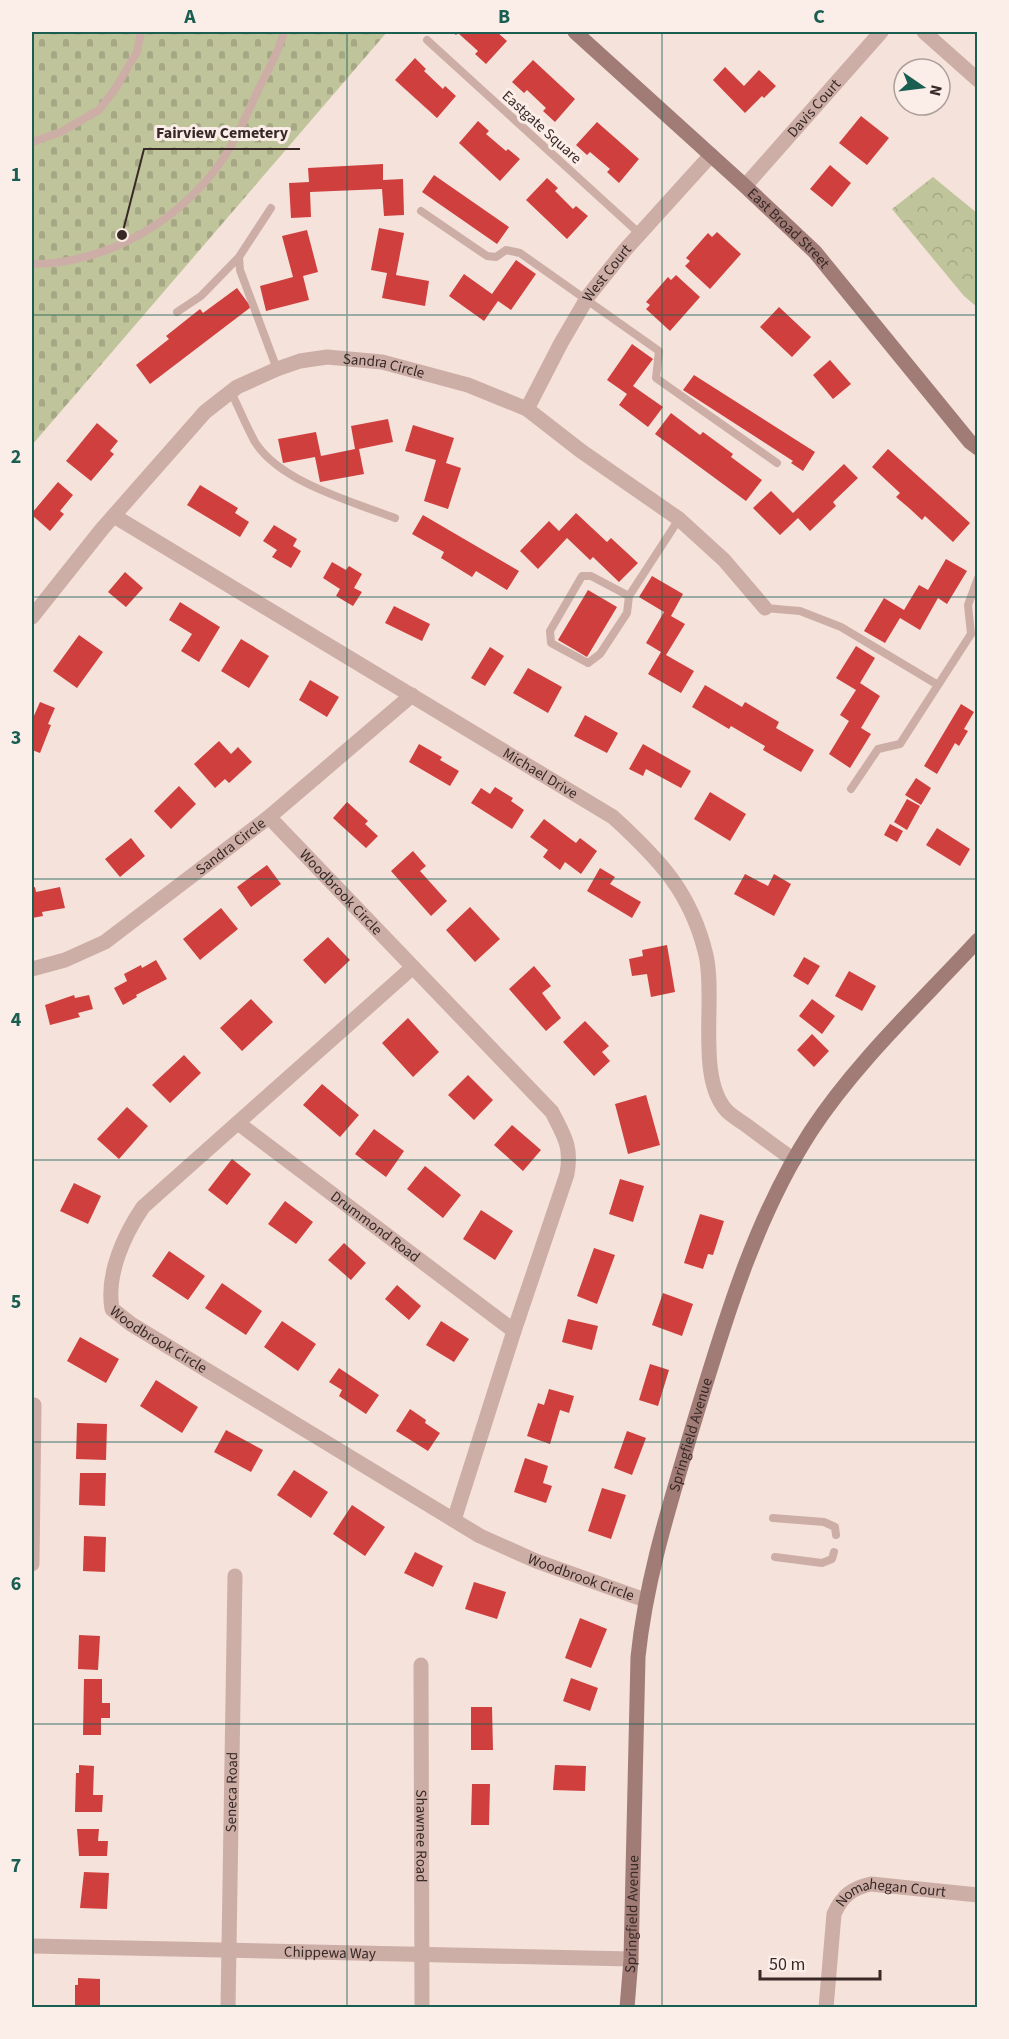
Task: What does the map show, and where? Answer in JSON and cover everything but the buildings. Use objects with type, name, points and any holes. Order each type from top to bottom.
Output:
[{"type":"main road","name":"East Broad Street","points":[[575,32],[746,186],[815,252],[970,442],[978,448]]},
{"type":"main road","name":"Springfield Avenue","points":[[627,2007],[631,1959],[638,1657],[645,1600],[662,1531],[700,1401],[741,1275],[771,1203],[794,1160],[831,1104],[865,1062],[978,940]]},
{"type":"street","name":"Davis Court","points":[[746,186],[880,32]]},
{"type":"street","points":[[924,32],[978,80]]},
{"type":"street","name":"West Court","points":[[527,409],[586,300],[625,250],[711,155]]},
{"type":"street","name":"Sandra Circle","points":[[32,617],[114,516],[205,412],[237,387],[300,361],[327,357],[382,362],[468,386],[527,409],[581,451],[679,519],[723,560],[765,608]]},
{"type":"street","name":"Michael Drive","points":[[114,516],[613,817],[652,852],[678,885],[706,955],[711,993],[709,1068],[715,1088],[726,1111],[794,1160]]},
{"type":"street","name":"Sandra Circle","points":[[32,969],[65,960],[105,942],[269,818],[412,695]]},
{"type":"street","name":"Woodbrook Circle","points":[[269,818],[552,1112],[565,1136],[570,1155],[567,1174],[454,1520]]},
{"type":"street","name":"Woodbrook Circle","points":[[413,968],[143,1207],[129,1228],[118,1258],[110,1293],[112,1309],[131,1324],[480,1536],[536,1560],[645,1600]]},
{"type":"street","name":"Drummond Road","points":[[238,1123],[514,1331]]},
{"type":"street","points":[[32,1564],[34,1405]]},
{"type":"street","name":"Seneca Road","points":[[228,2007],[235,1576]]},
{"type":"street","name":"Shawnee Road","points":[[421,1665],[422,2007]]},
{"type":"street","name":"Nomahegan Court","points":[[826,2007],[834,1914],[839,1902],[848,1893],[871,1884],[978,1895]]},
{"type":"street","name":"Chippewa Way","points":[[32,1946],[631,1959]]},
{"type":"lane","points":[[32,141],[61,132],[99,110],[115,89],[137,52],[141,32]]},
{"type":"lane","points":[[32,264],[78,260],[105,251],[130,240],[177,208],[212,175],[228,150],[284,32]]},
{"type":"lane","name":"Eastgate Square","points":[[427,40],[640,234]]},
{"type":"lane","points":[[177,312],[201,296],[238,258],[271,208]]},
{"type":"lane","points":[[421,211],[487,256],[496,257],[506,250],[520,253],[659,351],[656,378],[777,463]]},
{"type":"lane","points":[[238,258],[240,270],[277,369]]},
{"type":"lane","points":[[231,392],[256,444],[278,466],[313,487],[395,518]]},
{"type":"lane","points":[[629,596],[591,576],[582,576],[550,631],[551,643],[588,663],[600,654],[627,613],[629,596],[679,519]]},
{"type":"lane","points":[[851,789],[878,749],[900,744],[971,634],[968,605],[978,578]]},
{"type":"lane","points":[[765,608],[800,611],[841,627],[938,685]]},
{"type":"lane","points":[[773,1518],[824,1522],[835,1527],[836,1535]]},
{"type":"lane","points":[[775,1557],[822,1563],[832,1559],[834,1552]]},
{"type":"green space","points":[[32,32],[387,32],[32,445]]},
{"type":"green space","points":[[933,177],[977,213],[977,307],[964,296],[892,209]]},
{"type":"place","name":"Fairview Cemetery","points":[[122,235]]}]
